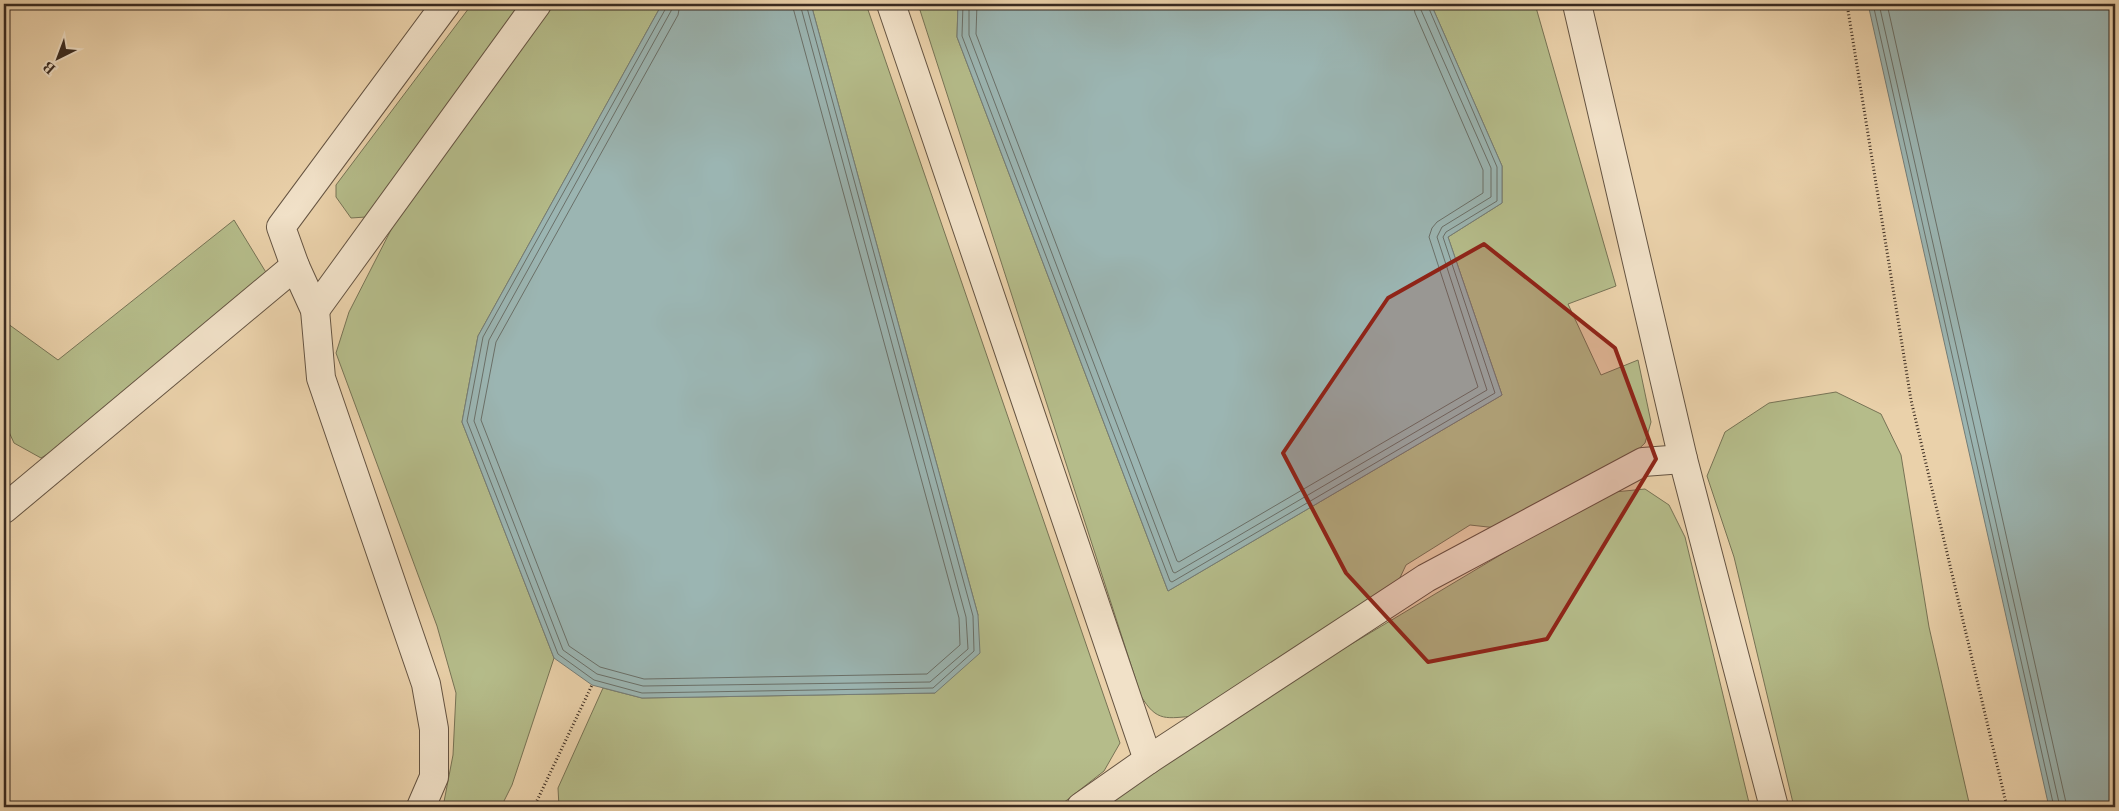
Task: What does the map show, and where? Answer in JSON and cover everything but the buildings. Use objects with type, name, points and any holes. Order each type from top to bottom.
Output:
[{"type":"lane","points":[[421,807],[434,777],[434,729],[426,684],[321,378],[315,310],[295,266],[281,227],[446,4]]},
{"type":"lane","points":[[315,310],[537,4]]},
{"type":"lane","points":[[891,4],[1148,760]]},
{"type":"lane","points":[[1577,4],[1683,458],[1774,807]]},
{"type":"lane","points":[[4,509],[295,266]]},
{"type":"lane","points":[[1081,807],[1148,760],[1426,578],[1643,462],[1683,458]]},
{"type":"path","points":[[1847,4],[1911,400],[2007,807]]},
{"type":"path","points":[[534,807],[592,685]]},
{"type":"highlighted area","points":[[1484,244],[1615,348],[1656,459],[1547,639],[1428,662],[1346,573],[1283,453],[1388,298]]},
{"type":"green space","points":[[472,4],[525,4],[366,217],[351,218],[336,197],[336,185]]},
{"type":"green space","points":[[551,4],[662,4],[478,336],[462,422],[554,658],[512,785],[501,807],[443,807],[453,755],[456,693],[437,626],[336,353],[349,312],[394,224]]},
{"type":"green space","points":[[811,4],[866,4],[1120,743],[1104,771],[1058,807],[559,807],[558,788],[603,688],[642,698],[935,693],[978,615]]},
{"type":"green space","points":[[918,4],[958,4],[957,37],[1168,591],[1502,395],[1448,237],[1502,203],[1502,166],[1431,4],[1535,4],[1616,286],[1568,304],[1601,375],[1638,360],[1651,422],[1645,443],[1625,462],[1497,528],[1470,525],[1406,565],[1397,584],[1195,716],[1170,718],[1158,715],[1152,711],[1141,696]]},
{"type":"green space","points":[[234,220],[267,274],[70,440],[41,458],[14,443],[4,421],[4,321],[58,360]]},
{"type":"green space","points":[[1836,392],[1881,414],[1901,455],[1929,627],[1970,807],[1794,807],[1734,557],[1707,476],[1725,432],[1769,403]]},
{"type":"green space","points":[[1645,489],[1669,505],[1685,537],[1750,807],[1099,807],[1298,676],[1604,493]]},
{"type":"water","points":[[662,4],[811,4],[978,615],[980,653],[935,693],[642,698],[592,685],[554,658],[462,422],[478,336]]},
{"type":"water","points":[[958,4],[1431,4],[1502,166],[1502,203],[1448,237],[1502,395],[1168,591],[957,37]]},
{"type":"water","points":[[1868,4],[2115,4],[2115,807],[2049,807]]}]
